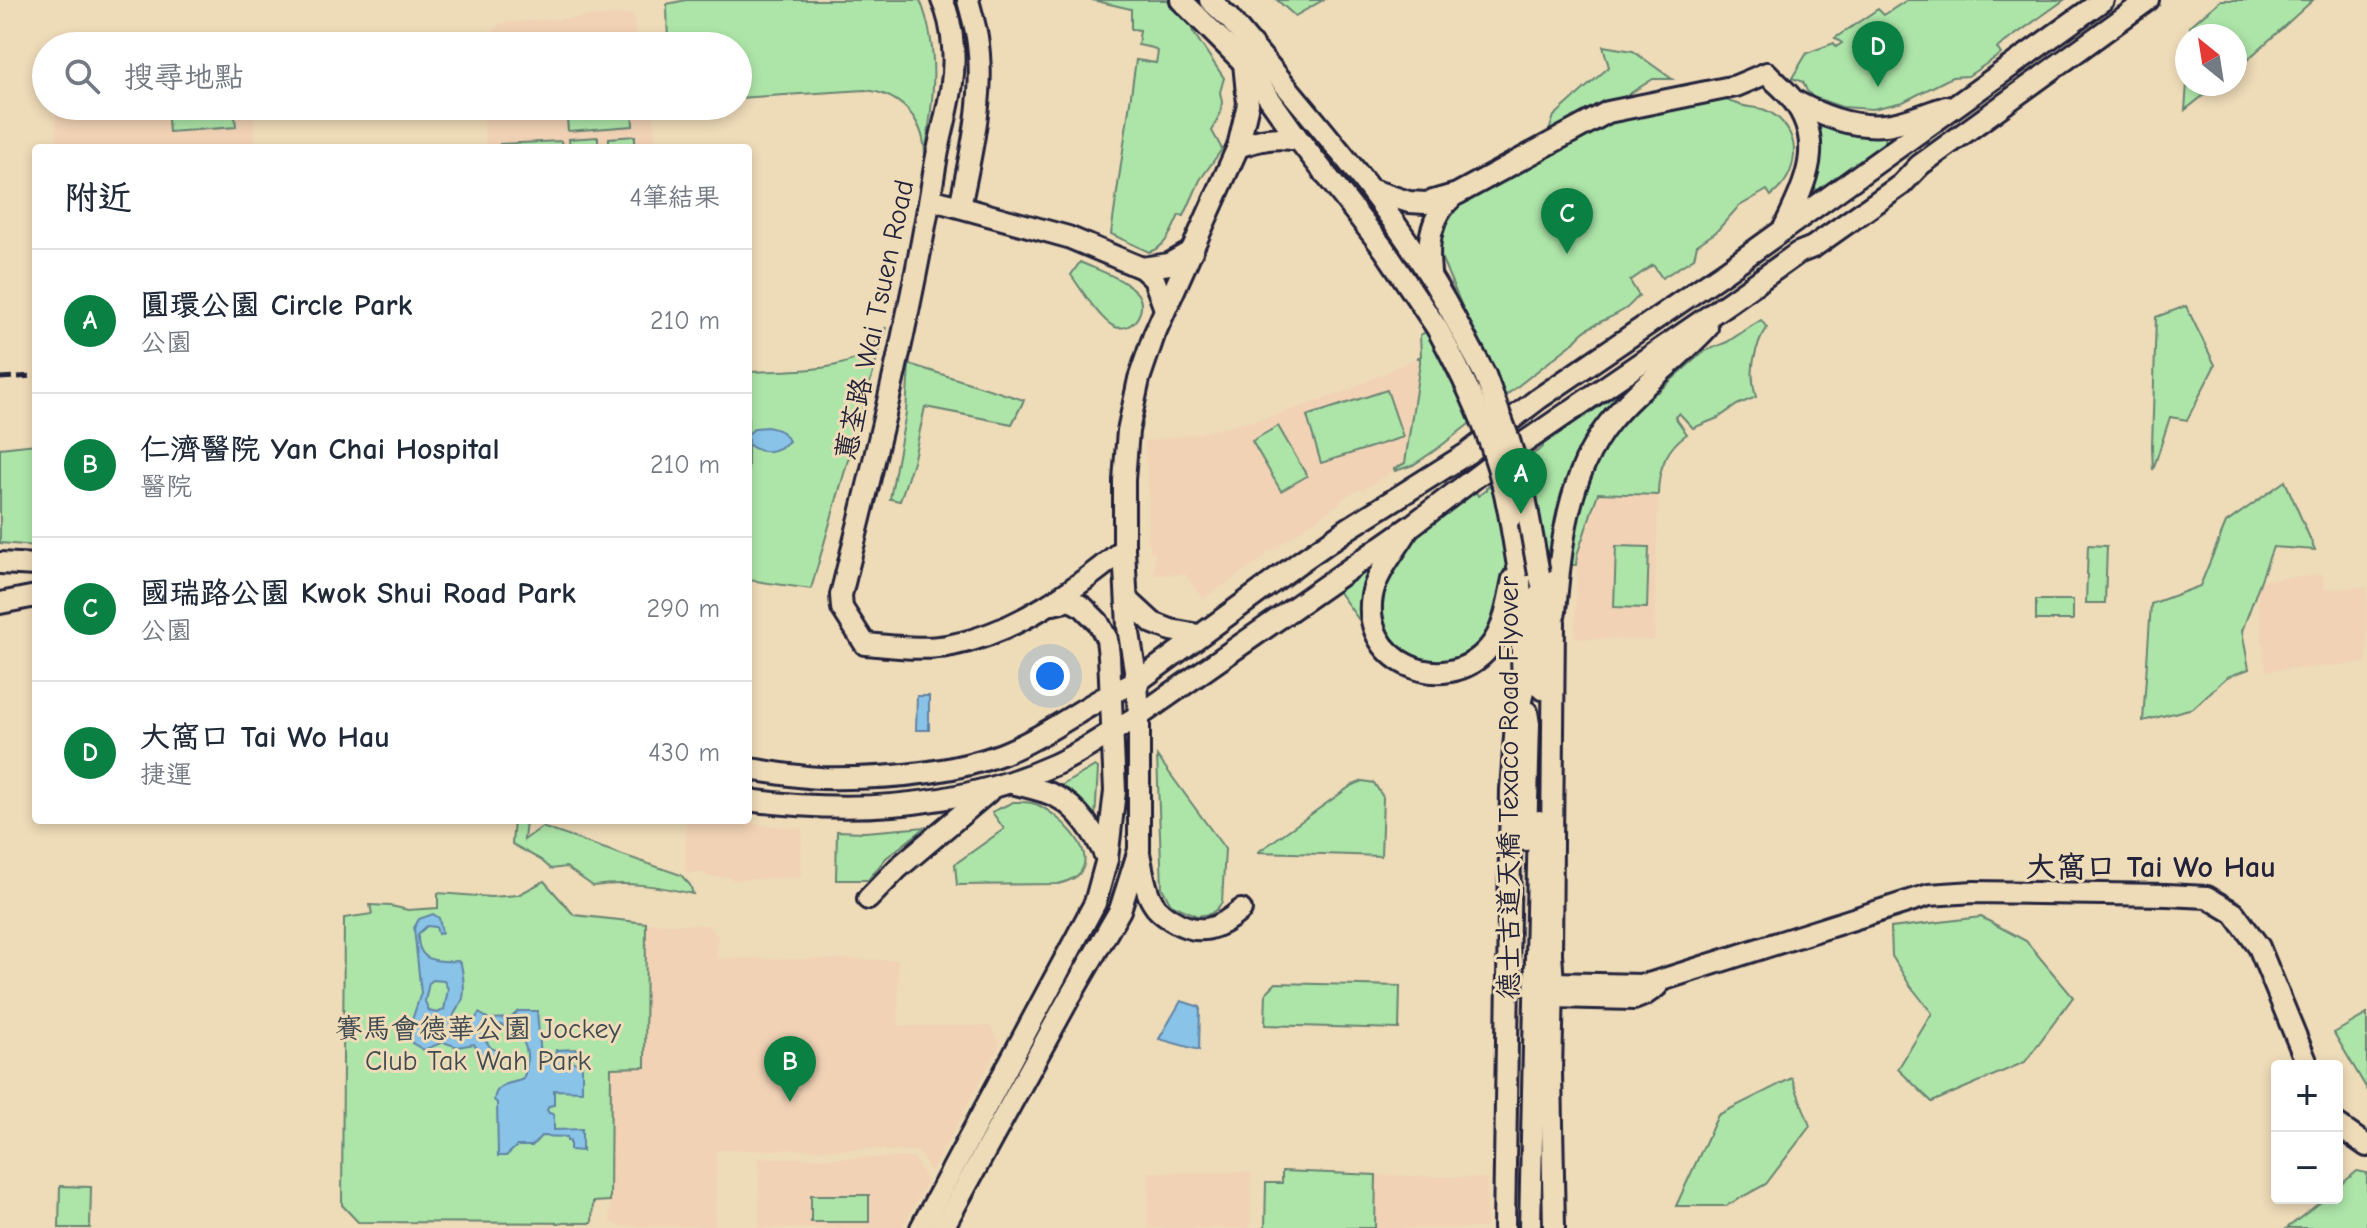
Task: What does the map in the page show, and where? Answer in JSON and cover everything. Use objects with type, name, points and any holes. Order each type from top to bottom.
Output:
[{"type":"main road","name":"蕙荃路 Wai Tsuen Road","points":[[942,0],[953,48],[950,91],[868,486],[841,595],[842,608],[865,644],[919,648],[952,645],[994,632],[1049,605]]},
{"type":"main road","points":[[960,207],[979,90],[977,39],[968,0]]},
{"type":"main road","points":[[1181,0],[1244,63],[1299,140],[1445,322]]},
{"type":"main road","points":[[1210,0],[1229,18],[1372,190],[1430,273]]},
{"type":"main road","points":[[752,770],[819,778],[903,775],[954,767],[1001,754],[1041,735],[1110,693],[1137,682],[1349,528],[1468,453],[1538,399],[1783,229],[2103,0]]},
{"type":"main road","points":[[752,801],[800,807],[892,806],[935,801],[1012,783],[1059,763],[1139,716],[1411,526],[1493,464],[1798,253],[1813,247],[1901,185],[1920,165],[2148,0]]},
{"type":"main road","points":[[1241,910],[1225,924],[1195,930],[1176,923],[1151,902],[1146,888],[1139,850],[1139,716],[1128,627],[1124,480],[1128,431],[1139,379],[1165,309],[1238,147],[1248,104],[1244,63]]},
{"type":"main road","points":[[1445,322],[1430,273],[1428,252],[1433,223],[1444,204],[1608,112],[1736,86],[1767,73],[1793,100],[1805,120],[1811,147],[1805,184],[1783,229]]},
{"type":"main road","points":[[1793,100],[1828,118],[1856,124],[1885,125],[1965,100]]},
{"type":"main road","points":[[1238,147],[1259,139],[1279,137],[1299,140]]},
{"type":"main road","points":[[1372,190],[1402,200],[1426,203],[1457,194]]},
{"type":"main road","points":[[930,199],[1068,237],[1142,268],[1154,279],[1165,309]]},
{"type":"main road","points":[[1142,268],[1169,264],[1192,251]]},
{"type":"main road","points":[[1554,1228],[1551,932],[1554,622],[1570,501],[1582,469],[1608,425],[1637,393],[1687,349],[1731,301]]},
{"type":"main road","name":"德士古道天橋 Texaco Road Flyover","points":[[1445,322],[1506,491],[1517,556],[1523,691],[1529,724],[1519,1228]]},
{"type":"main road","name":"德士古道天橋 Texaco Road Flyover","points":[[1445,322],[1485,375],[1523,486],[1539,574],[1541,780],[1530,1228]]},
{"type":"main road","points":[[1411,526],[1378,577],[1371,614],[1378,636],[1389,652],[1405,665],[1426,672],[1462,668],[1478,659],[1490,646],[1504,617],[1517,556]]},
{"type":"main road","points":[[1049,605],[1124,549]]},
{"type":"main road","points":[[0,563],[32,565]]},
{"type":"main road","points":[[1539,574],[1554,622]]},
{"type":"main road","points":[[0,593],[32,595]]},
{"type":"main road","points":[[0,603],[32,596]]},
{"type":"main road","points":[[1127,599],[1153,623],[1198,635]]},
{"type":"main road","points":[[921,1228],[1095,903],[1107,859],[1115,791],[1107,639],[1098,622],[1083,607],[1070,600],[1049,605]]},
{"type":"main road","points":[[1504,1228],[1511,790],[1516,723],[1523,691]]},
{"type":"main road","points":[[1012,783],[1059,797],[1098,840],[1107,859]]},
{"type":"main road","points":[[868,899],[898,868],[991,789]]},
{"type":"main road","points":[[943,1228],[1120,910],[1139,850]]},
{"type":"main road","points":[[1553,990],[1634,999],[1664,979],[1929,895],[1974,892],[2207,897],[2234,913],[2259,947],[2306,1060]]},
{"type":"main road","points":[[2343,1129],[2367,1146]]},
{"type":"shaded area","points":[[634,14],[635,32],[493,32],[501,23]]},
{"type":"shaded area","points":[[56,120],[254,120],[256,143],[241,144],[58,144]]},
{"type":"shaded area","points":[[484,120],[654,120],[656,144],[486,144]]},
{"type":"shaded area","points":[[1420,358],[1405,463],[1363,490],[1359,489],[1341,499],[1341,502],[1270,552],[1265,551],[1267,555],[1203,599],[1185,574],[1154,575],[1155,552],[1150,552],[1150,543],[1146,539],[1149,536],[1149,489],[1144,441],[1198,434],[1274,416],[1345,392]]},
{"type":"shaded area","points":[[1598,493],[1658,495],[1654,640],[1575,638],[1577,555]]},
{"type":"shaded area","points":[[2322,574],[2324,589],[2367,587],[2367,663],[2266,671],[2256,582]]},
{"type":"shaded area","points":[[686,824],[752,824],[802,829],[801,877],[732,880],[731,877],[707,877],[706,873],[686,873]]},
{"type":"shaded area","points":[[646,923],[707,925],[717,935],[717,958],[898,960],[898,1026],[990,1026],[1000,1044],[931,1172],[918,1151],[716,1150],[715,1226],[616,1226],[616,1223],[610,1223],[611,1067],[645,1066]]},
{"type":"shaded area","points":[[759,1158],[914,1158],[927,1181],[902,1228],[759,1228]]},
{"type":"shaded area","points":[[1149,1172],[1251,1172],[1250,1228],[1148,1228]]},
{"type":"shaded area","points":[[1376,1175],[1487,1178],[1486,1228],[1375,1228]]},
{"type":"green space","points":[[686,0],[920,0],[927,19],[933,58],[925,155],[920,130],[908,110],[878,92],[865,90],[752,97],[752,32],[668,32],[667,4]]},
{"type":"green space","points":[[1092,0],[1167,0],[1188,17],[1193,32],[1224,78],[1220,92],[1220,114],[1212,131],[1222,149],[1200,180],[1184,216],[1179,215],[1165,242],[1149,252],[1111,234],[1136,60],[1156,63],[1158,52],[1138,45],[1140,30],[1131,29],[1131,9]]},
{"type":"green space","points":[[1277,0],[1323,0],[1295,16]]},
{"type":"green space","points":[[1907,0],[2064,0],[1997,48],[2001,54],[1968,76],[1952,77],[1903,102],[1873,109],[1842,107],[1813,97],[1803,82],[1792,78],[1807,53],[1834,43],[1836,47],[1842,43],[1835,38],[1878,9],[1884,15]]},
{"type":"green space","points":[[2221,0],[2313,0],[2247,60],[2247,24],[2192,24]]},
{"type":"green space","points":[[1603,46],[1633,51],[1672,79],[1653,79],[1618,101],[1548,134],[1554,116],[1609,67]]},
{"type":"green space","points":[[1712,94],[1765,110],[1787,128],[1794,154],[1790,173],[1780,188],[1771,196],[1767,190],[1738,207],[1716,232],[1697,245],[1694,258],[1662,278],[1653,265],[1630,281],[1639,296],[1627,308],[1590,327],[1437,449],[1413,465],[1395,471],[1405,463],[1420,363],[1420,358],[1417,358],[1421,356],[1420,335],[1464,311],[1438,250],[1438,233],[1452,207],[1631,102]]},
{"type":"green space","points":[[2186,96],[2203,96],[2185,110]]},
{"type":"green space","points":[[168,120],[235,120],[236,127],[169,132]]},
{"type":"green space","points":[[567,120],[633,120],[633,126],[568,131]]},
{"type":"green space","points":[[1820,126],[1851,133],[1884,132],[1886,142],[1822,189],[1816,190],[1812,182],[1817,129]]},
{"type":"green space","points":[[635,136],[635,144],[609,144],[609,138]]},
{"type":"green space","points":[[598,137],[598,144],[570,144],[569,139]]},
{"type":"green space","points":[[561,141],[561,144],[500,144]]},
{"type":"green space","points":[[1080,262],[1116,278],[1135,291],[1141,310],[1134,322],[1122,328],[1109,324],[1103,318],[1071,275]]},
{"type":"green space","points":[[2186,306],[2215,365],[2187,420],[2170,417],[2153,470],[2156,317]]},
{"type":"green space","points":[[1761,320],[1767,328],[1758,344],[1754,361],[1756,397],[1693,428],[1679,413],[1675,417],[1687,434],[1674,446],[1665,461],[1658,495],[1598,493],[1576,565],[1551,564],[1504,570],[1502,598],[1495,624],[1485,640],[1471,652],[1455,659],[1437,661],[1406,651],[1393,640],[1385,624],[1382,605],[1384,591],[1395,566],[1414,541],[1417,523],[1472,484],[1478,496],[1543,447],[1541,421],[1583,418],[1645,374],[1658,392],[1703,352],[1727,342]]},
{"type":"green space","points":[[886,327],[811,589],[752,581],[752,372],[842,364],[856,359],[875,344]]},
{"type":"green space","points":[[909,364],[1024,400],[1012,424],[925,407],[914,458],[900,501],[890,499],[906,413]]},
{"type":"green space","points":[[1387,390],[1403,437],[1321,463],[1307,416]]},
{"type":"green space","points":[[1278,426],[1307,476],[1281,491],[1252,441]]},
{"type":"green space","points":[[32,444],[32,546],[0,543],[0,448]]},
{"type":"green space","points":[[2285,481],[2315,550],[2273,547],[2242,631],[2249,669],[2227,677],[2193,708],[2143,721],[2151,604],[2200,586],[2226,523]]},
{"type":"green space","points":[[2088,545],[2107,546],[2105,603],[2086,603]]},
{"type":"green space","points":[[1616,546],[1649,547],[1647,608],[1614,607]]},
{"type":"green space","points":[[1384,558],[1372,638],[1338,591]]},
{"type":"green space","points":[[2036,600],[2073,600],[2073,620],[2036,620]]},
{"type":"green space","points":[[1157,756],[1225,849],[1222,902],[1210,914],[1197,916],[1171,904],[1162,888]]},
{"type":"green space","points":[[1095,766],[1098,768],[1095,821],[1059,787]]},
{"type":"green space","points":[[1363,781],[1374,783],[1383,797],[1381,856],[1258,852],[1351,786]]},
{"type":"green space","points":[[1013,802],[1035,804],[1073,833],[1084,854],[1080,873],[1058,884],[957,885],[955,864],[1004,829],[992,812]]},
{"type":"green space","points":[[514,824],[526,824],[524,840],[542,827],[681,875],[693,894],[643,885],[593,886],[566,867],[551,869],[512,844]]},
{"type":"green space","points":[[926,827],[886,858],[868,880],[836,880],[837,831]]},
{"type":"green space","name":"賽馬會德華公園 Jockey Club Tak Wah Park","points":[[544,881],[574,915],[646,923],[645,1067],[611,1068],[610,1201],[593,1202],[592,1223],[358,1222],[342,1205],[344,918],[372,914],[370,905],[408,910],[438,908],[438,893],[491,897],[518,895]]},
{"type":"green space","points":[[1981,917],[2026,941],[2073,997],[2025,1062],[1932,1102],[1898,1069],[1932,1013],[1892,956],[1891,928]]},
{"type":"green space","points":[[1276,983],[1400,986],[1399,1029],[1265,1025],[1266,993]]},
{"type":"green space","points":[[2367,1014],[2367,1089],[2334,1033]]},
{"type":"green space","points":[[1792,1078],[1810,1126],[1766,1184],[1726,1206],[1676,1206],[1718,1115]]},
{"type":"green space","points":[[1282,1171],[1376,1175],[1375,1228],[1265,1228],[1266,1183],[1282,1183]]},
{"type":"green space","points":[[2357,1171],[2367,1173],[2367,1228],[2287,1228],[2318,1204],[2343,1204],[2343,1183]]},
{"type":"green space","points":[[60,1186],[91,1187],[90,1228],[59,1228]]},
{"type":"green space","points":[[811,1195],[869,1195],[869,1222],[811,1222]]},
{"type":"water","points":[[767,427],[780,431],[789,441],[769,451],[758,450],[752,446],[752,431]]},
{"type":"water","points":[[917,696],[929,696],[929,730],[916,730]]},
{"type":"water","points":[[433,914],[439,918],[442,933],[438,934],[436,927],[427,926],[418,934],[424,955],[461,964],[464,994],[453,1018],[463,1031],[470,1028],[479,1013],[489,1019],[511,1018],[518,1011],[537,1011],[541,1056],[555,1056],[556,1050],[577,1049],[571,1060],[582,1067],[582,1091],[554,1090],[554,1105],[547,1110],[554,1114],[554,1130],[582,1129],[582,1151],[570,1150],[567,1137],[541,1136],[532,1146],[517,1146],[506,1156],[498,1156],[497,1103],[494,1100],[501,1087],[523,1079],[526,1069],[523,1040],[510,1028],[490,1025],[486,1041],[491,1048],[499,1051],[497,1057],[486,1064],[474,1044],[458,1047],[443,1042],[424,1050],[412,1043],[409,1029],[421,993],[414,928],[419,919]],"holes":[[[433,980],[444,981],[448,989],[444,1010],[437,1013],[429,1011],[425,1001],[429,983]]]},
{"type":"water","points":[[1181,1001],[1200,1007],[1199,1050],[1159,1039]]},
{"type":"railway","points":[[0,378],[32,376]]},
{"type":"place","name":"大窩口 Tai Wo Hau","points":[[1878,87]]},
{"type":"place","name":"國瑞路公園 Kwok Shui Road Park","points":[[1567,254]]},
{"type":"place","name":"圓環公園 Circle Park","points":[[1521,514]]},
{"type":"place","name":"仁濟醫院 Yan Chai Hospital","points":[[790,1102]]},
{"type":"district","name":"大窩口 Tai Wo Hau","points":[[2151,867]]}]
